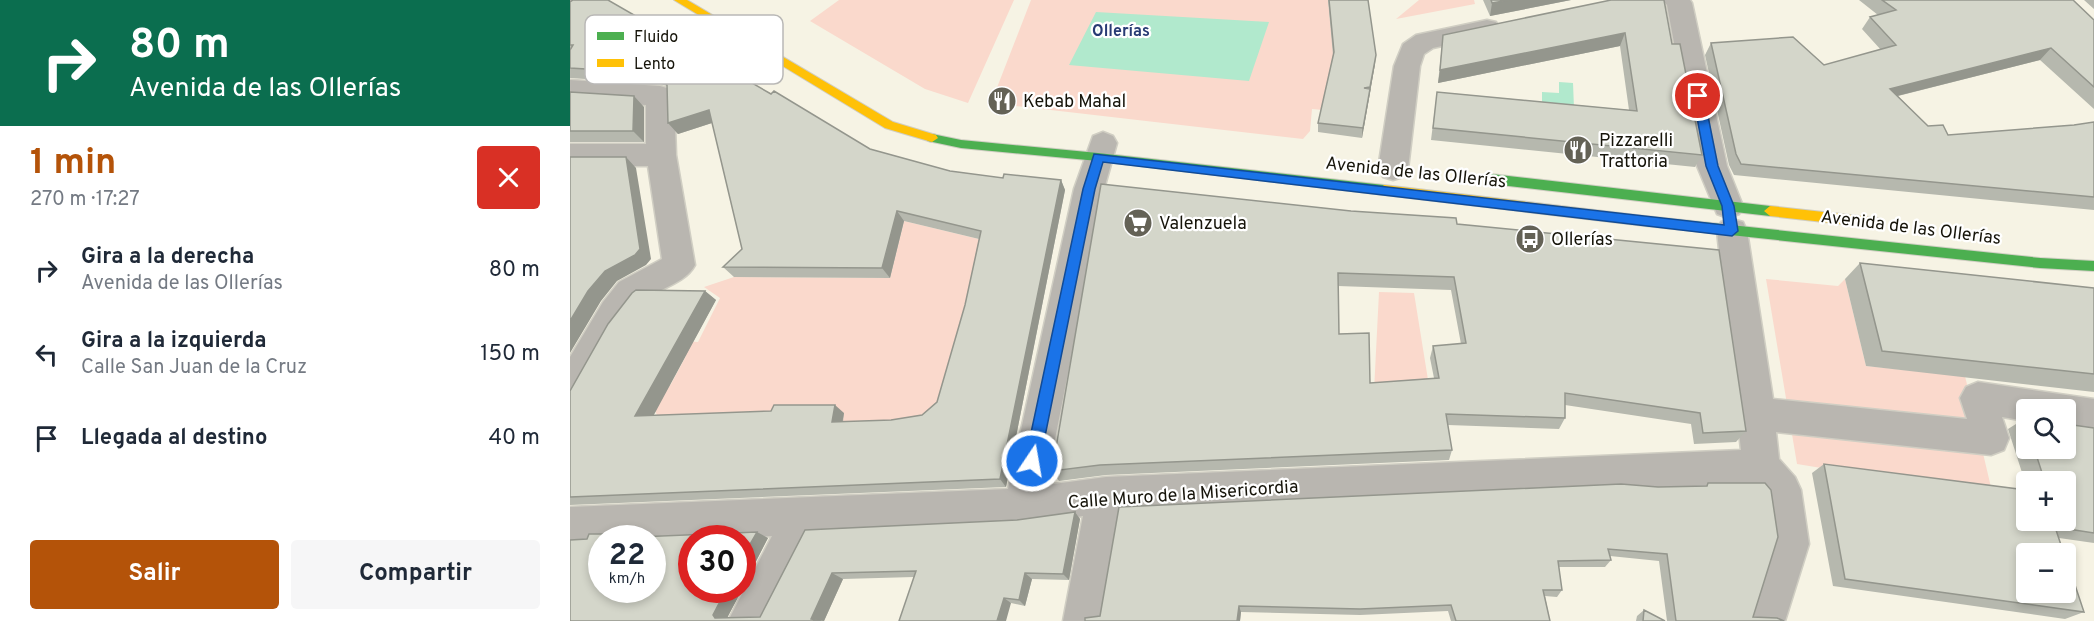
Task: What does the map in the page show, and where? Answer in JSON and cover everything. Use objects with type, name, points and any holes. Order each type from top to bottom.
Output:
[{"type":"main road","name":"Avenida de las Ollerías","points":[[679,0],[704,15]]},
{"type":"main road","name":"Avenida de las Ollerías","points":[[783,62],[889,125],[925,137],[961,144],[1102,146],[1730,218],[1896,226]]},
{"type":"main road","name":"Avenida de las Ollerías","points":[[1474,178],[2040,263],[2094,266]]},
{"type":"street","points":[[570,3],[575,0]]},
{"type":"street","points":[[1676,0],[1679,3],[1712,166],[1730,218],[1757,414],[1761,465],[1782,490],[1790,544],[1772,619]]},
{"type":"street","points":[[1393,169],[1407,66],[1412,50],[1425,41],[1508,23]]},
{"type":"street","points":[[570,90],[660,96],[661,155],[679,265],[631,292],[615,312],[570,388]]},
{"type":"street","points":[[1023,507],[1089,189],[1102,146]]},
{"type":"street","points":[[570,155],[661,155]]},
{"type":"street","points":[[1757,414],[1991,438],[1978,398],[2016,404]]},
{"type":"street","points":[[2076,412],[2094,415]]},
{"type":"street","name":"Calle Muro de la Misericordia","points":[[570,526],[1023,507],[1106,495],[1761,465]]},
{"type":"street","points":[[1083,621],[1106,495]]},
{"type":"street","points":[[748,621],[804,515]]},
{"type":"shaded area","points":[[839,0],[1014,0],[968,103],[925,89],[810,21]]},
{"type":"shaded area","points":[[1031,0],[1328,0],[1334,61],[1323,110],[1312,109],[1310,131],[1303,139],[991,103]]},
{"type":"shaded area","points":[[1419,0],[1474,0],[1475,4],[1396,19]]},
{"type":"shaded area","points":[[1096,12],[1269,22],[1249,81],[1069,65]]},
{"type":"shaded area","points":[[1559,82],[1573,83],[1574,108],[1542,105],[1542,92],[1559,93]]},
{"type":"shaded area","points":[[904,221],[987,241],[978,283],[930,423],[842,428],[843,413],[661,424],[653,406],[671,384],[686,356],[682,341],[698,342],[720,298],[704,287],[734,277],[890,278]]},
{"type":"shaded area","points":[[1766,279],[1838,286],[1845,279],[1866,366],[1965,376],[1993,496],[1797,464]]},
{"type":"shaded area","points":[[1379,292],[1414,293],[1429,386],[1374,391]]},
{"type":"building","points":[[573,0],[608,0],[634,15],[585,15],[585,69],[570,68],[570,50],[573,45],[570,45],[570,2]]},
{"type":"building","points":[[1329,0],[1368,0],[1376,55],[1370,87],[1364,88],[1370,89],[1363,128],[1318,123],[1334,52]]},
{"type":"building","points":[[1491,0],[1509,0],[1492,3]]},
{"type":"building","points":[[1611,0],[1664,0],[1672,44],[1680,44],[1702,155],[1433,128],[1437,92],[1637,111],[1625,33],[1440,70],[1443,35]]},
{"type":"building","points":[[1882,0],[2073,0],[2094,20],[2094,87],[2051,48],[1890,89],[1928,126],[1943,125],[1948,135],[2094,122],[2094,197],[1741,164],[1736,154],[1711,43],[1793,37],[1824,65],[1896,45],[1870,17],[1896,10]]},
{"type":"building","points":[[754,84],[771,94],[774,91],[870,149],[950,171],[1003,178],[1004,174],[1061,180],[1000,479],[570,497],[570,391],[608,324],[636,290],[705,291],[635,416],[771,411],[774,405],[835,405],[832,422],[891,420],[922,415],[937,402],[965,305],[981,231],[897,211],[882,268],[723,267],[742,249],[709,110],[668,123],[667,85]]},
{"type":"building","points":[[570,92],[634,96],[633,131],[570,131]]},
{"type":"building","points":[[570,157],[626,157],[640,249],[635,255],[605,271],[588,291],[570,321]]},
{"type":"building","points":[[1101,184],[1351,211],[1456,218],[1457,224],[1719,250],[1746,431],[1703,433],[1700,413],[1565,393],[1565,418],[1446,414],[1452,450],[1100,465],[1052,471]],"holes":[[[1338,273],[1454,277],[1466,343],[1433,346],[1439,378],[1370,383],[1369,333],[1339,334]]]},
{"type":"building","points":[[1860,263],[2094,288],[2094,374],[1882,351]]},
{"type":"building","points":[[2076,425],[2094,428],[2094,533],[2076,530],[2076,471],[2041,471],[2038,459],[2076,459]]},
{"type":"building","points":[[1824,464],[2016,489],[2016,531],[2056,531],[2060,543],[2016,543],[2016,603],[1845,579]]},
{"type":"building","points":[[1708,483],[1765,483],[1771,490],[1778,537],[1753,617],[1777,618],[1784,621],[1676,621],[1667,554],[1608,549],[1611,560],[1558,561],[1562,590],[1543,590],[1550,621],[1456,621],[1451,605],[1360,609],[1239,606],[1237,621],[1085,621],[1085,618],[1100,616],[1119,507],[1621,484],[1658,487],[1707,486]]},
{"type":"building","points":[[1075,512],[1063,574],[1025,573],[1019,600],[1004,598],[997,621],[899,621],[916,571],[832,573],[811,619],[821,621],[570,621],[570,540],[587,539],[588,536],[588,603],[666,603],[666,536],[678,535],[678,603],[719,603],[713,615],[715,618],[760,617],[805,530],[1017,520]]},
{"type":"building","points":[[2076,588],[2084,612],[2019,603],[2076,603]]},
{"type":"building","points":[[1644,610],[1665,621],[1643,621]]},
{"type":"traffic: fast","points":[[932,138],[961,144],[1098,157],[1384,190]]},
{"type":"traffic: fast","points":[[1491,179],[1770,211]]},
{"type":"traffic: fast","points":[[1645,221],[2040,263],[2094,266]]},
{"type":"traffic: slow","points":[[679,0],[704,15]]},
{"type":"traffic: slow","points":[[783,62],[889,125],[932,138]]},
{"type":"traffic: slow","points":[[1384,190],[1645,221]]},
{"type":"traffic: slow","points":[[1770,211],[1878,223]]},
{"type":"place","name":"Kebab Mahal","points":[[1002,101]]},
{"type":"place","name":"Pizzarelli Trattoria","points":[[1578,150]]},
{"type":"place","name":"Valenzuela","points":[[1138,223]]},
{"type":"place","name":"Ollerías","points":[[1530,239]]},
{"type":"district","name":"Ollerías","points":[[1121,30]]},
{"type":"route","points":[[1032,461],[1089,189],[1098,157],[1732,231],[1728,206],[1712,166],[1698,96]]}]
